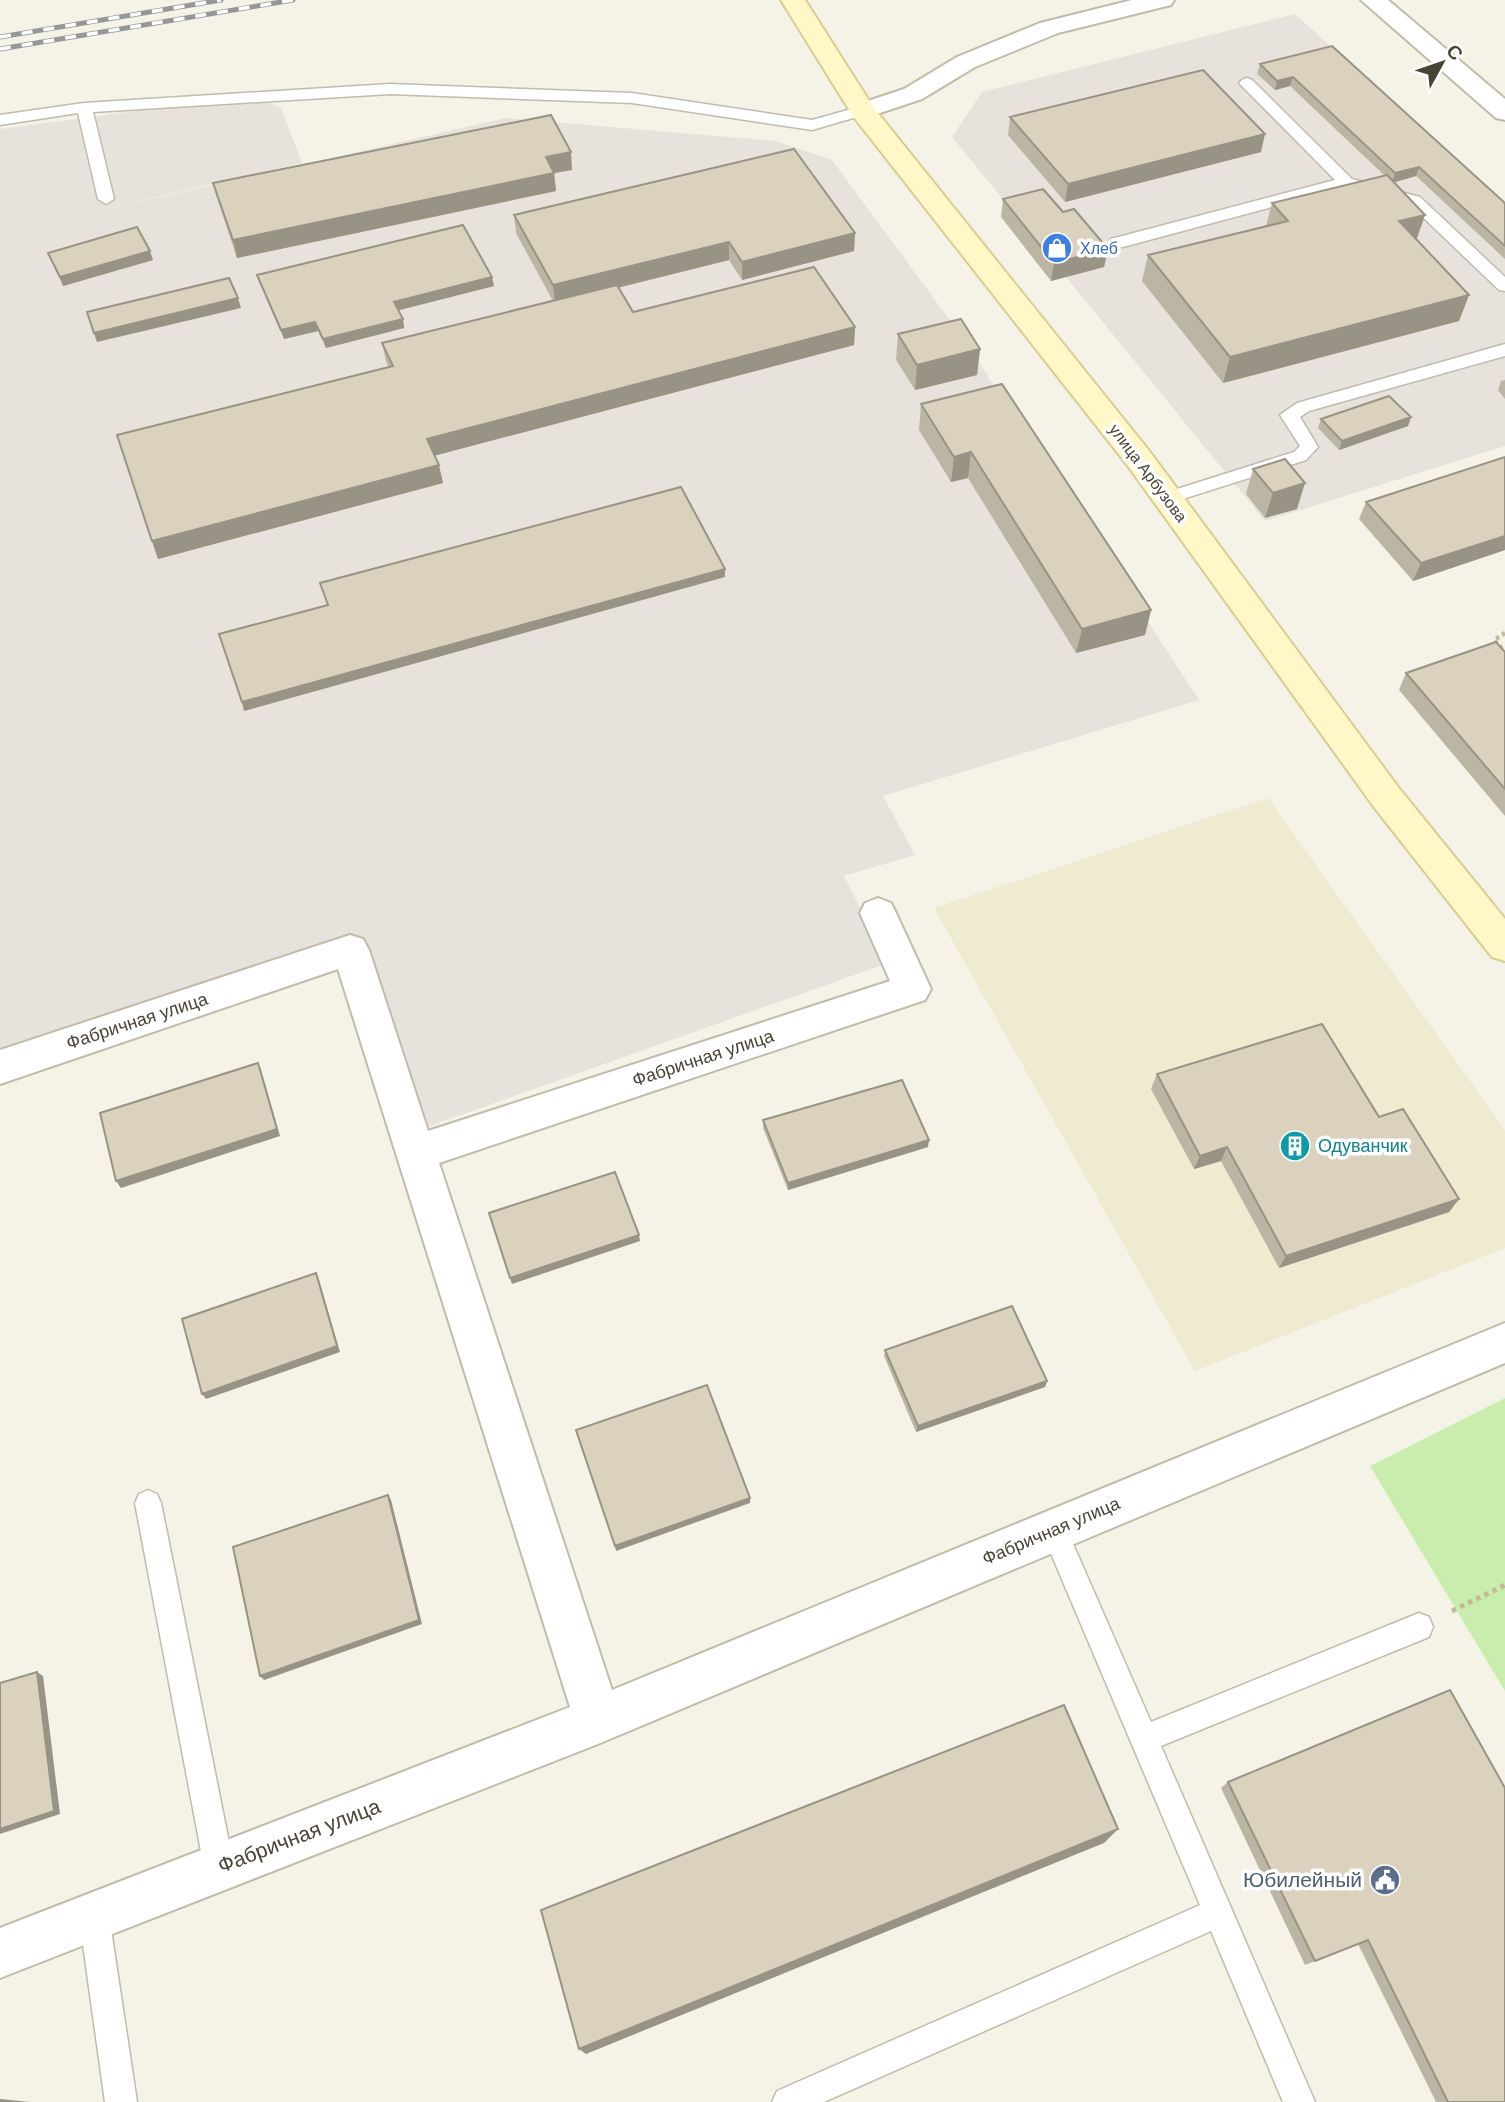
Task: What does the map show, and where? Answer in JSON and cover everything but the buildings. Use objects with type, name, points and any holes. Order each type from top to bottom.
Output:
[{"type":"street","name":"улица Арбузова","points":[[793,0],[854,98],[1167,498],[1386,797],[1505,946]]},
{"type":"street","points":[[854,98],[913,94],[966,62],[1049,28],[1162,0]]},
{"type":"street","points":[[1373,0],[1505,112]]},
{"type":"street","name":"Фабричная улица","points":[[416,1153],[912,989],[878,914]]},
{"type":"street","name":"Фабричная улица","points":[[0,1067],[351,950],[598,1720]]},
{"type":"street","name":"Фабричная улица","points":[[0,1953],[598,1720],[1505,1343]]},
{"type":"lane","points":[[1247,83],[1346,182]]},
{"type":"lane","points":[[0,120],[84,108],[390,89],[632,98],[812,125],[854,98]]},
{"type":"lane","points":[[84,108],[106,199]]},
{"type":"lane","points":[[1117,243],[1346,182],[1414,200],[1505,286]]},
{"type":"lane","points":[[1167,498],[1300,456],[1309,447],[1304,435],[1289,415],[1303,407],[1505,350]]},
{"type":"lane","points":[[148,1503],[219,1867]]},
{"type":"lane","points":[[1055,1530],[1298,2102]]},
{"type":"lane","points":[[1144,1740],[1419,1628]]},
{"type":"lane","points":[[788,2102],[1217,1913]]},
{"type":"lane","points":[[94,1916],[121,2102]]},
{"type":"path","points":[[1505,633],[1494,640],[1505,652]]},
{"type":"path","points":[[1419,1628],[1505,1586]]},
{"type":"shaded area","points":[[1295,14],[1505,204],[1505,446],[1265,521],[952,137],[982,92]]},
{"type":"shaded area","points":[[265,101],[281,108],[302,163],[55,221],[506,118],[776,141],[832,160],[963,338],[1199,700],[883,796],[915,855],[844,876],[888,963],[424,1128],[360,937],[0,1051],[0,129],[135,111]]},
{"type":"shaded area","points":[[1268,798],[1505,1130],[1505,1248],[1195,1371],[934,908]]},
{"type":"green space","points":[[1505,1398],[1505,1691],[1370,1466]]},
{"type":"railway","points":[[0,37],[221,0]]},
{"type":"railway","points":[[0,49],[293,0]]},
{"type":"place","name":"Хлеб","points":[[1057,248]]},
{"type":"place","name":"Одуванчик","points":[[1295,1146]]},
{"type":"place","name":"Юбилейный","points":[[1385,1880]]}]
